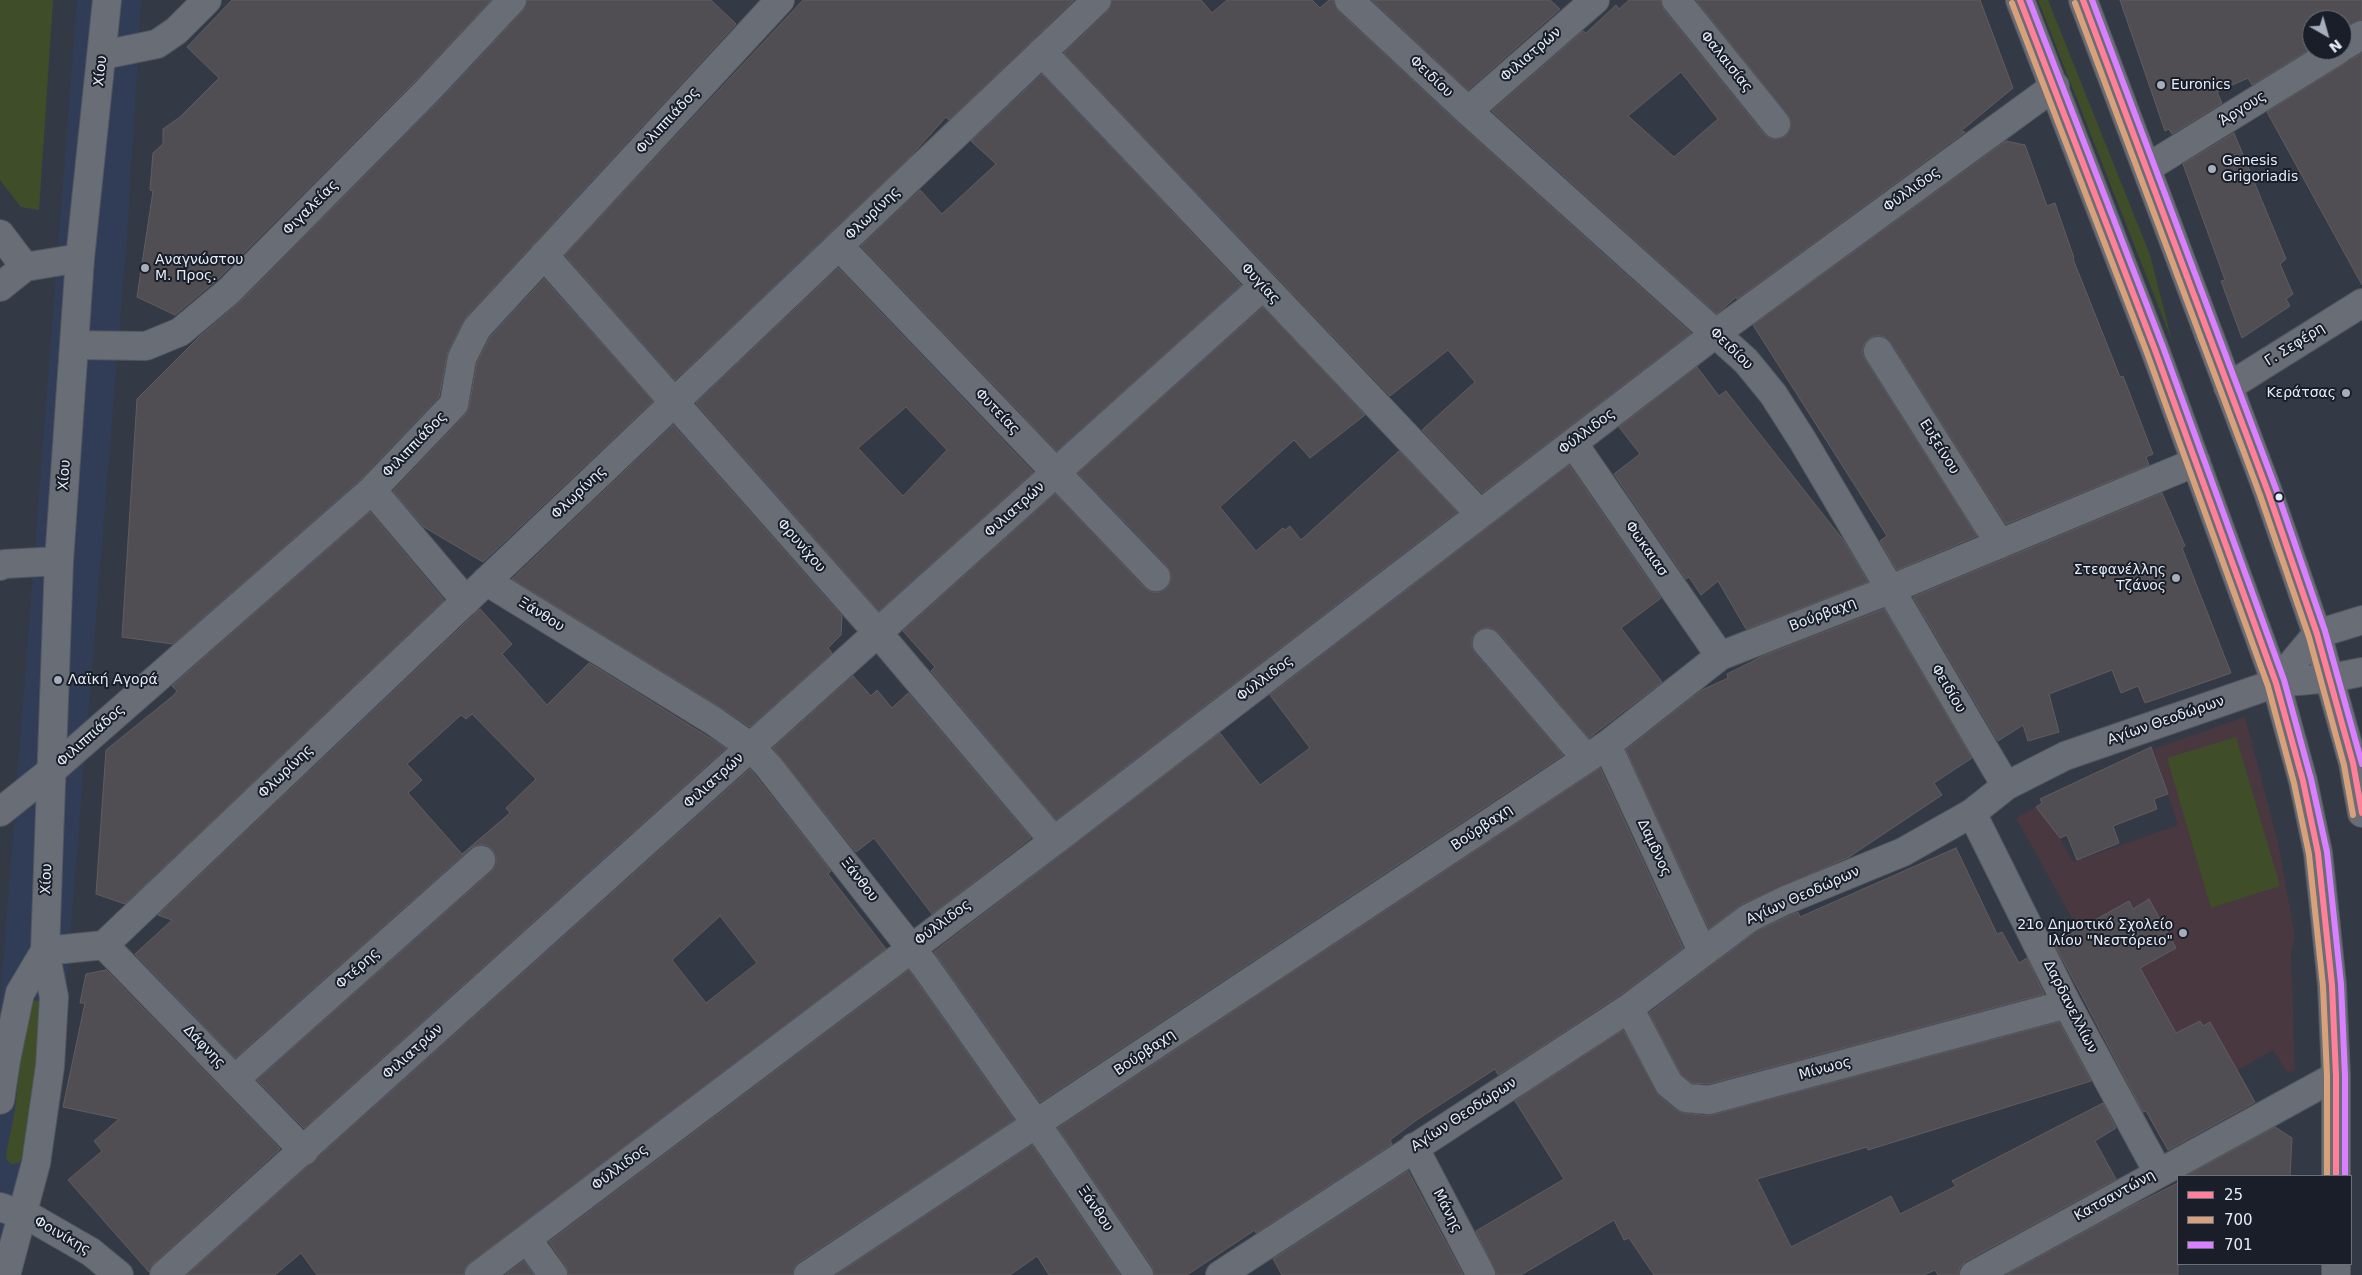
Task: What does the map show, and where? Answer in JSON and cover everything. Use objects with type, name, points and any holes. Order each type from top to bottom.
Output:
[{"type":"street","name":"Χίου","points":[[6,1275],[11,1211],[39,1144],[50,1066],[54,997],[45,951],[59,561],[80,258],[103,55],[107,0]]},
{"type":"street","points":[[103,55],[157,44],[176,31],[207,0]]},
{"type":"street","name":"Φιγαλείας","points":[[75,345],[146,346],[180,332],[235,284],[427,91],[512,0]]},
{"type":"street","name":"Φιλιππιάδος","points":[[0,812],[50,772],[372,490],[454,404],[462,358],[477,328],[780,0]]},
{"type":"street","name":"Φλωρίνης","points":[[104,945],[1097,0]]},
{"type":"street","name":"Φειδίου","points":[[1349,0],[1468,111],[1746,361],[1773,394],[1803,440],[1889,590],[2006,786]]},
{"type":"street","name":"Φιλιατρών","points":[[1468,111],[1595,0]]},
{"type":"street","name":"Φαλαισίας","points":[[1676,0],[1776,124]]},
{"type":"street","points":[[2020,0],[2196,462],[2276,683],[2302,781],[2318,853],[2332,985],[2336,1076],[2336,1175]]},
{"type":"street","points":[[2083,0],[2268,492],[2317,634],[2331,678],[2353,763],[2362,813]]},
{"type":"street","name":"Φυγίας","points":[[1042,52],[1480,514]]},
{"type":"street","name":"Άργους","points":[[2147,168],[2322,60]]},
{"type":"street","name":"Φύλλιδος","points":[[479,1275],[911,947],[1054,841],[1715,334],[2054,86]]},
{"type":"street","points":[[0,234],[25,267]]},
{"type":"street","name":"Φυτείας","points":[[839,246],[1156,577]]},
{"type":"street","name":"Φρυνίχου","points":[[544,255],[878,633],[1054,841]]},
{"type":"street","points":[[0,287],[25,267],[80,258]]},
{"type":"street","name":"Φιλιατρών","points":[[164,1275],[304,1151],[1262,286]]},
{"type":"street","name":"Γ. Σεφέρη","points":[[2228,387],[2362,303]]},
{"type":"street","name":"Ευξείνου","points":[[1878,351],[2000,544]]},
{"type":"street","name":"Φωκαιασ","points":[[1573,443],[1720,656]]},
{"type":"street","name":"Βούρβαχη","points":[[808,1275],[1037,1125],[1596,752],[1720,656],[1889,590],[2196,462]]},
{"type":"street","points":[[372,490],[466,600]]},
{"type":"street","points":[[0,566],[4,564],[59,561]]},
{"type":"street","name":"Ξάνθου","points":[[486,581],[712,720],[751,747],[769,767],[911,947],[1037,1125],[1139,1275]]},
{"type":"street","points":[[2276,683],[2317,634],[2362,620]]},
{"type":"street","name":"Δαμδνος","points":[[1487,643],[1596,752],[1702,951]]},
{"type":"street","name":"Αγίων Θεοδώρων","points":[[1220,1275],[1629,1008],[1702,951],[1749,918],[1784,901],[1903,852],[1972,813],[2006,786],[2065,756],[2276,683],[2331,678],[2362,672]]},
{"type":"street","name":"Δαρδανελλίων","points":[[1972,813],[2067,1004],[2158,1172]]},
{"type":"street","name":"Φτέρης","points":[[235,1079],[481,860]]},
{"type":"street","points":[[45,951],[104,945]]},
{"type":"street","name":"Δάφνης","points":[[104,945],[304,1151]]},
{"type":"street","name":"Χίου","points":[[0,1100],[20,993],[45,951]]},
{"type":"street","name":"Μίνωος","points":[[1629,1008],[1669,1084],[1686,1098],[1709,1100],[2067,1004]]},
{"type":"street","name":"Κατσαντώνη","points":[[1974,1275],[2158,1172],[2336,1076]]},
{"type":"street","name":"Μάνης","points":[[1414,1148],[1480,1275]]},
{"type":"street","name":"Φοινίκης","points":[[11,1211],[91,1252],[118,1275]]},
{"type":"street","points":[[527,1239],[553,1275]]},
{"type":"shaded area","name":"Λαϊκή Αγορά","points":[[77,0],[141,0],[128,223],[59,1074],[0,1275],[0,1003]]},
{"type":"shaded area","name":"21ο Δημοτικό Σχολείο Ιλίου \"Νεστόρειο\"","points":[[2245,717],[2278,843],[2295,937],[2291,953],[2295,1070],[2288,1073],[2273,1050],[2238,1070],[2251,1095],[2164,1144],[2053,944],[2078,929],[2016,818],[2036,807],[2060,838],[2073,862],[2178,825],[2153,749]]},
{"type":"green space","points":[[0,0],[53,0],[39,210],[21,207],[0,180]]},
{"type":"green space","points":[[2038,0],[2048,0],[2150,255],[2172,341]]},
{"type":"green space","points":[[2236,737],[2280,886],[2211,908],[2167,758]]},
{"type":"green space","points":[[31,1000],[39,1001],[43,1007],[31,1111],[22,1158],[19,1163],[11,1164],[7,1160],[6,1155],[15,1110],[26,1006]]},
{"type":"building","points":[[232,0],[491,0],[416,80],[218,279],[175,315],[137,297],[153,191],[150,190],[153,153],[163,144],[163,129],[180,117],[219,78],[187,47]]},
{"type":"building","points":[[527,0],[711,0],[736,24],[466,317],[448,351],[439,397],[361,479],[173,644],[122,637],[137,399],[199,337],[240,302],[438,102],[523,11]]},
{"type":"building","points":[[803,0],[1074,0],[949,120],[946,117],[909,158],[675,380],[565,255]]},
{"type":"building","points":[[1112,0],[1201,0],[1212,13],[1227,0],[1312,0],[1320,8],[1329,0],[1334,0],[1338,11],[1458,123],[1691,333],[1482,493],[1422,430],[1475,382],[1448,350],[1390,396],[1064,53],[1108,11]]},
{"type":"building","points":[[1372,0],[1550,0],[1560,9],[1468,90]]},
{"type":"building","points":[[1629,0],[1661,0],[1664,10],[1764,134],[1771,139],[1779,139],[1786,136],[1790,130],[1791,122],[1788,115],[1696,0],[1980,0],[2013,88],[1961,131],[1965,132],[1737,299],[1736,297],[1717,314],[1492,111],[1583,31],[1586,33],[1616,5],[1619,9]],"holes":[[[1681,72],[1718,119],[1674,157],[1628,116]]]},
{"type":"building","points":[[2120,0],[2362,0],[2362,19],[2352,24],[2352,10],[2302,10],[2302,54],[2252,85],[2248,78],[2217,92],[2222,103],[2172,134],[2169,129],[2165,131]]},
{"type":"building","points":[[2362,53],[2362,285],[2267,112]]},
{"type":"building","points":[[1042,74],[1241,285],[1057,451],[861,246],[920,190],[942,214],[996,164],[971,141]]},
{"type":"building","points":[[2234,133],[2286,259],[2280,264],[2293,294],[2286,299],[2290,306],[2242,338],[2221,281],[2225,280],[2183,164]]},
{"type":"building","points":[[2006,141],[2025,145],[2047,206],[2055,203],[2073,259],[2120,377],[2123,376],[2153,454],[2146,457],[2149,465],[2006,524],[1891,343],[1885,337],[1877,335],[1870,338],[1864,344],[1862,352],[1865,359],[1977,536],[1897,570],[1880,541],[1887,536],[1753,325]]},
{"type":"building","points":[[838,268],[1033,472],[879,611],[696,403]],"holes":[[[906,407],[947,450],[903,496],[858,448]]]},
{"type":"building","points":[[544,279],[653,401],[483,562],[424,527],[393,491],[465,415],[469,407],[477,363],[490,337]]},
{"type":"building","points":[[1263,307],[1365,415],[1310,458],[1294,440],[1220,507],[1256,551],[1283,528],[1285,530],[1290,526],[1301,540],[1399,451],[1457,512],[1056,820],[931,671],[935,667],[903,631],[1055,494],[1145,588],[1152,592],[1160,592],[1166,589],[1171,581],[1171,573],[1167,566],[1078,473]]},
{"type":"building","points":[[1697,367],[1719,396],[1726,391],[1844,541],[1868,582],[1746,629],[1718,581],[1701,595],[1689,577],[1686,579],[1614,474],[1640,454],[1619,427]]},
{"type":"building","points":[[673,425],[842,616],[841,635],[828,648],[832,653],[750,727],[512,579]]},
{"type":"building","points":[[1569,465],[1661,598],[1621,628],[1662,682],[1589,738],[1499,633],[1492,628],[1484,628],[1477,631],[1472,638],[1472,646],[1475,653],[1563,755],[1040,1102],[934,952],[1220,733],[1260,785],[1310,748],[1270,695]]},
{"type":"building","points":[[2162,493],[2185,546],[2182,548],[2231,673],[2145,703],[2138,686],[2121,693],[2112,670],[2049,694],[2059,732],[2028,741],[2023,725],[1998,741],[1913,597]]},
{"type":"building","points":[[370,512],[444,600],[125,904],[96,894],[106,750],[174,695],[177,691],[172,686]]},
{"type":"building","points":[[480,609],[512,644],[502,654],[547,705],[589,663],[726,748],[304,1128],[257,1080],[491,872],[496,865],[496,857],[492,849],[486,845],[478,845],[471,848],[235,1058],[135,954],[172,920],[158,915]],"holes":[[[472,714],[536,779],[506,808],[510,813],[462,854],[408,793],[422,780],[407,764],[461,715],[466,719]]]},
{"type":"building","points":[[1884,609],[1972,758],[1934,783],[1942,795],[1849,857],[1742,904],[1709,929],[1626,750],[1702,690],[1728,678],[1727,674],[1763,656]]},
{"type":"building","points":[[853,676],[871,696],[877,690],[892,708],[908,693],[1031,838],[932,914],[874,838],[856,852],[773,748]]},
{"type":"building","points":[[2151,747],[2168,794],[2154,799],[2157,809],[2113,826],[2119,843],[2077,860],[2067,835],[2060,838],[2036,807],[2042,803],[2040,799]]},
{"type":"building","points":[[1600,768],[1683,948],[1620,995],[1498,1075],[1495,1069],[1418,1119],[1390,1140],[1392,1144],[1256,1233],[1255,1230],[1187,1275],[1154,1275],[1152,1266],[1058,1128]]},
{"type":"building","points":[[750,769],[831,871],[828,874],[886,949],[470,1263],[465,1268],[464,1275],[317,1275],[301,1253],[275,1275],[187,1275]],"holes":[[[720,916],[757,963],[706,1003],[672,960]]]},
{"type":"building","points":[[1956,848],[1997,934],[2002,932],[2019,963],[2027,958],[2044,994],[1708,1084],[1692,1083],[1681,1074],[1649,1013],[1757,931],[1798,912],[1800,917]]},
{"type":"building","points":[[2149,899],[2176,948],[2140,968],[2176,1033],[2200,1021],[2203,1026],[2210,1022],[2255,1102],[2168,1150],[2146,1111],[2143,1112],[2054,943],[2129,901],[2133,909]]},
{"type":"building","points":[[106,970],[280,1149],[154,1263],[149,1272],[68,1180],[102,1151],[94,1141],[119,1119],[63,1107],[85,1003],[80,1003],[86,974]]},
{"type":"building","points":[[909,970],[1014,1120],[799,1262],[794,1268],[793,1275],[568,1275],[566,1266],[549,1242]]},
{"type":"building","points":[[2059,1022],[2091,1081],[1868,1150],[1867,1147],[1757,1179],[1791,1247],[1891,1196],[1900,1214],[1956,1186],[1952,1181],[2103,1103],[2116,1128],[2095,1141],[2116,1179],[1966,1261],[1960,1267],[1958,1275],[1938,1275],[1935,1270],[1924,1275],[1654,1275],[1629,1238],[1624,1240],[1614,1220],[1521,1275],[1497,1275],[1476,1231],[1564,1179],[1515,1101],[1623,1030],[1659,1096],[1676,1110],[1708,1116]]},
{"type":"building","points":[[2275,1127],[2292,1138],[2290,1175],[2188,1175]]},
{"type":"building","points":[[1032,1145],[1120,1275],[1049,1275],[1037,1256],[1010,1275],[836,1275]]},
{"type":"building","points":[[1408,1171],[1463,1275],[1282,1275],[1273,1259]]},
{"type":"building","points":[[2177,1184],[2178,1275],[2006,1275]]},
{"type":"building","points":[[524,1261],[534,1275],[505,1275]]},
{"type":"transit line","name":"25","points":[[2020,0],[2155,350],[2276,683],[2303,781],[2318,853],[2332,985],[2336,1076],[2336,1175]]},
{"type":"transit line","name":"701","points":[[2029,0],[2163,347],[2284,680],[2311,779],[2327,852],[2341,984],[2345,1076],[2345,1175]]},
{"type":"transit line","name":"25","points":[[2083,0],[2268,492],[2317,634],[2353,763],[2362,813]]},
{"type":"transit line","name":"701","points":[[2092,0],[2276,489],[2325,631],[2362,764]]},
{"type":"transit line","name":"700","points":[[2012,3],[2147,353],[2268,686],[2294,783],[2309,854],[2323,986],[2327,1076],[2327,1175]]},
{"type":"transit line","name":"700","points":[[2075,3],[2260,495],[2309,637],[2344,765],[2353,815]]},
{"type":"place","name":"Euronics","points":[[2161,85]]},
{"type":"place","name":"Genesis Grigoriadis","points":[[2212,169]]},
{"type":"place","name":"Αναγνώστου Μ. Προς.","points":[[145,268]]},
{"type":"place","name":"Κεράτσας","points":[[2346,393]]},
{"type":"place","name":"Στεφανέλλης Τζάνος","points":[[2176,578]]},
{"type":"place","name":"Λαϊκή Αγορά","points":[[58,680]]},
{"type":"place","name":"21ο Δημοτικό Σχολείο Ιλίου \"Νεστόρειο\"","points":[[2183,933]]}]
